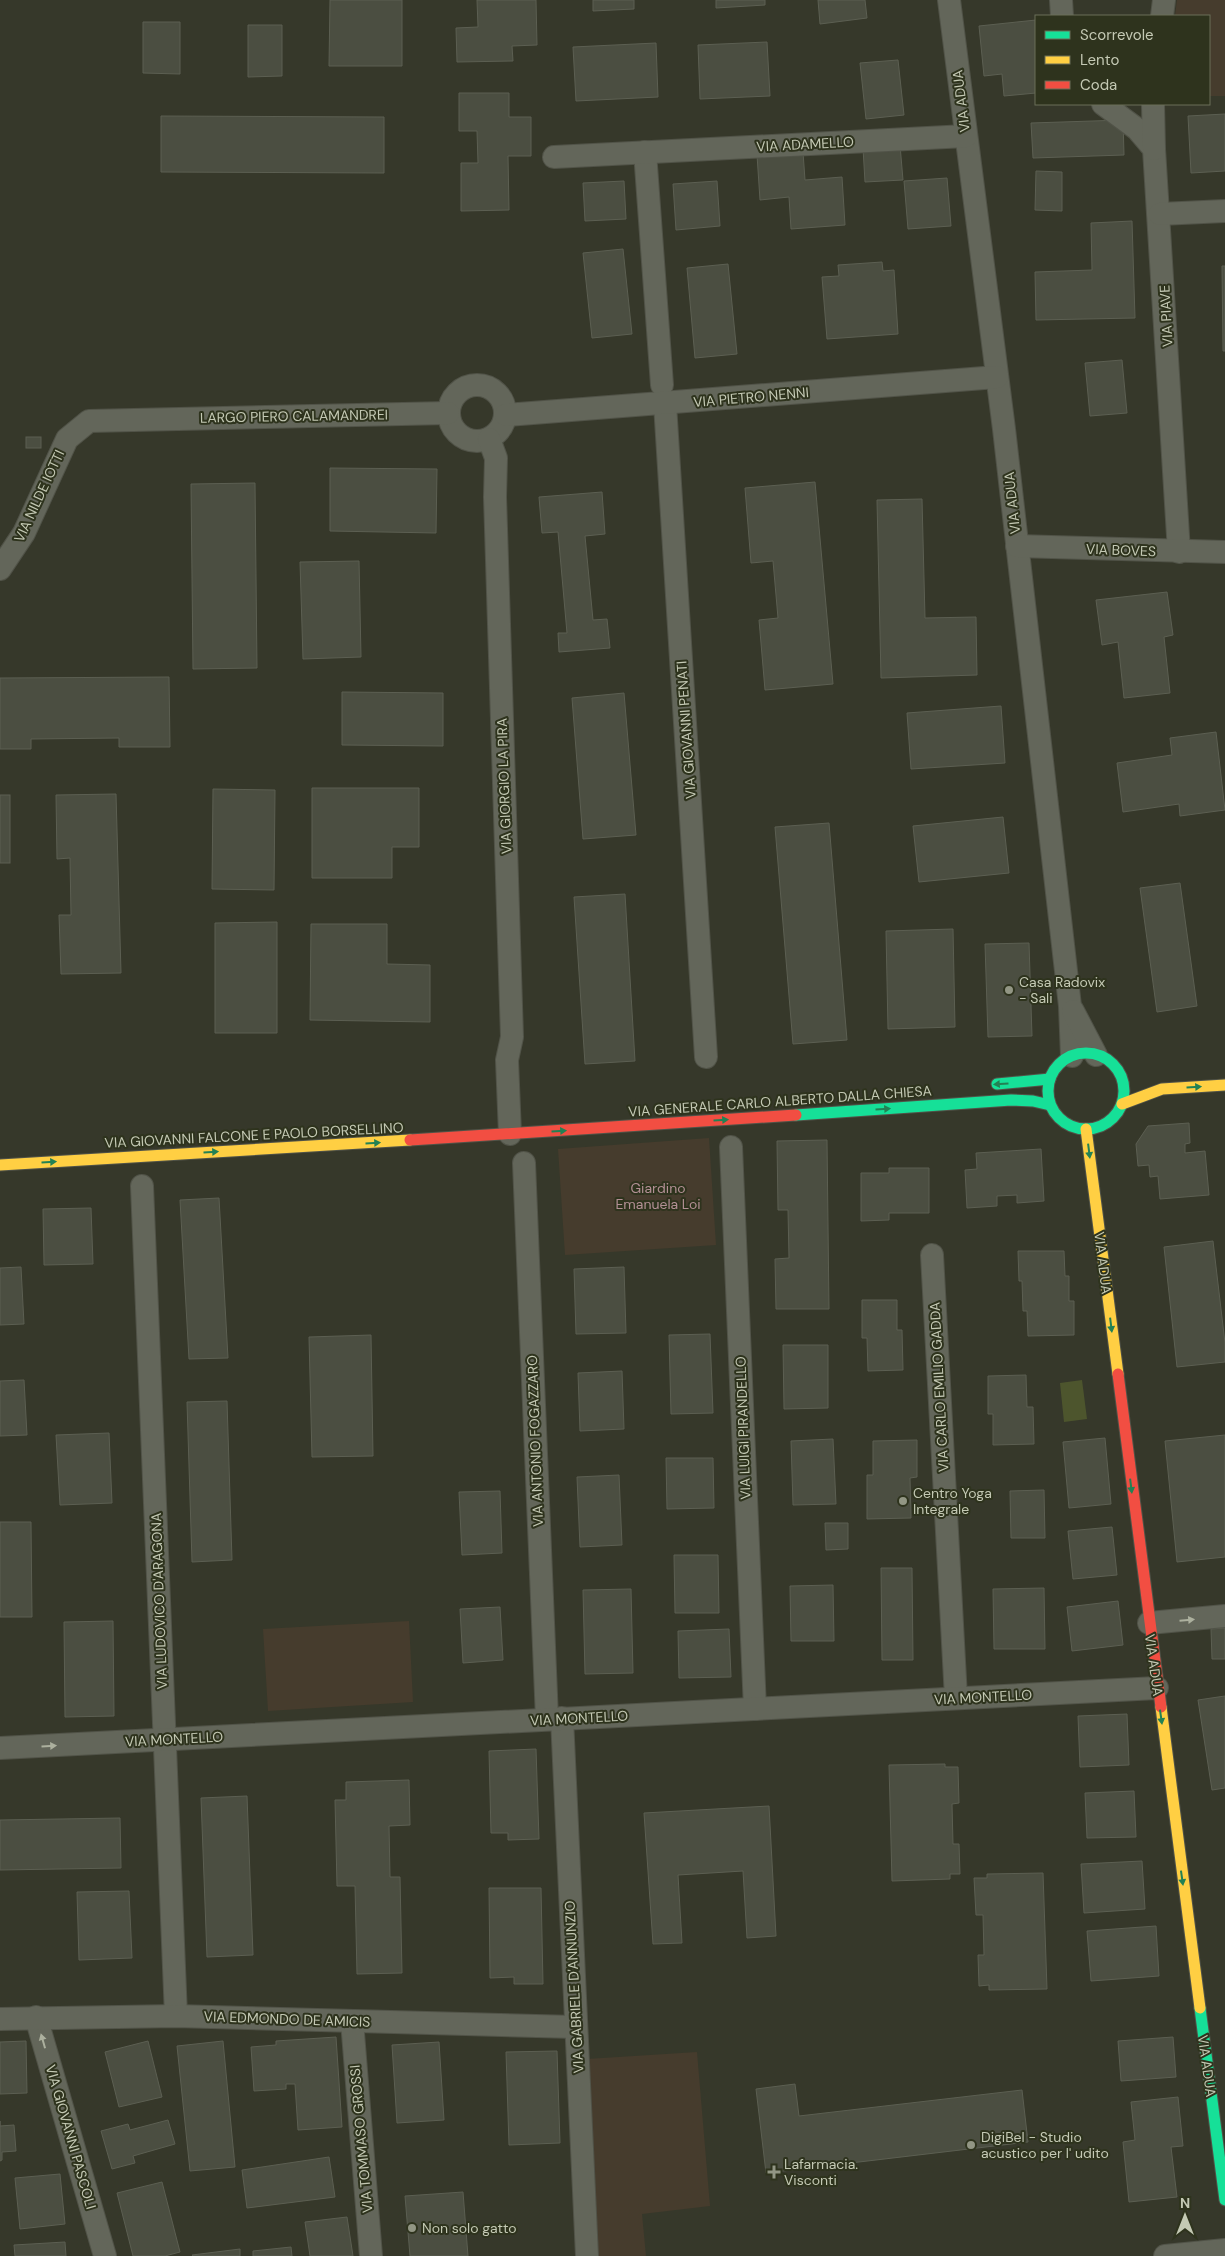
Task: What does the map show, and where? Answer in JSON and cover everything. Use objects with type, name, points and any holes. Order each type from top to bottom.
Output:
[{"type":"street","name":"VIA ADUA","points":[[950,0],[1017,546],[1070,1006],[1072,1056]]},
{"type":"street","points":[[1062,0],[1062,15]]},
{"type":"street","points":[[1162,15],[1164,0]]},
{"type":"street","points":[[1104,105],[1137,129],[1154,148]]},
{"type":"street","name":"VIA PIAVE","points":[[1153,105],[1154,148],[1160,214],[1179,552]]},
{"type":"street","name":"VIA ADAMELLO","points":[[554,157],[966,136]]},
{"type":"street","points":[[645,152],[664,395]]},
{"type":"street","points":[[1160,214],[1225,210]]},
{"type":"street","name":"VIA PIETRO NENNI","points":[[506,415],[664,395],[997,377]]},
{"type":"street","points":[[478,384],[495,391],[501,397],[506,415],[500,429],[488,439],[477,442],[466,439],[457,433],[451,424],[448,413],[451,401],[458,392],[478,384]]},
{"type":"street","name":"VIA GIOVANNI PENATI","points":[[664,395],[706,1057]]},
{"type":"street","name":"LARGO PIERO CALAMANDREI","points":[[140,419],[448,413]]},
{"type":"street","name":"VIA NILDE IOTTI","points":[[0,569],[24,534],[67,438],[89,421],[140,419]]},
{"type":"street","name":"VIA GIORGIO LA PIRA","points":[[488,439],[496,458],[495,496],[512,1037],[507,1060],[510,1120]]},
{"type":"street","name":"VIA BOVES","points":[[1017,546],[1225,552]]},
{"type":"street","name":"VIA ADUA","points":[[1070,1006],[1096,1054]]},
{"type":"street","points":[[1096,1054],[1114,1065],[1126,1077],[1122,1104],[1109,1121],[1086,1129],[1062,1121],[1050,1105],[1048,1092],[1050,1079],[1060,1063],[1072,1056],[1096,1054]]},
{"type":"street","points":[[1153,1079],[1225,1075]]},
{"type":"street","points":[[981,1086],[1050,1079]]},
{"type":"street","points":[[1122,1104],[1162,1089],[1225,1085]]},
{"type":"street","name":"VIA GENERALE CARLO ALBERTO DALLA CHIESA","points":[[510,1120],[1011,1100],[1033,1101],[1050,1105]]},
{"type":"street","name":"VIA GIOVANNI FALCONE E PAOLO BORSELLINO","points":[[0,1165],[510,1120]]},
{"type":"street","name":"VIA ADUA","points":[[1086,1129],[1157,1688],[1225,2200]]},
{"type":"street","name":"VIA LUIGI PIRANDELLO","points":[[731,1147],[755,1709]]},
{"type":"street","name":"VIA ANTONIO FOGAZZARO","points":[[524,1163],[555,1719]]},
{"type":"street","name":"VIA LUDOVICO D'ARAGONA","points":[[142,1186],[176,2016]]},
{"type":"street","name":"VIA CARLO EMILIO GADDA","points":[[932,1255],[956,1698]]},
{"type":"street","points":[[1149,1623],[1225,1616]]},
{"type":"street","name":"VIA MONTELLO","points":[[0,1748],[1157,1688]]},
{"type":"street","name":"VIA GABRIELE D'ANNUNZIO","points":[[555,1719],[575,2027],[587,2256]]},
{"type":"street","name":"VIA EDMONDO DE AMICIS","points":[[0,2019],[176,2016],[575,2027]]},
{"type":"street","name":"VIA GIOVANNI PASCOLI","points":[[36,2017],[105,2256]]},
{"type":"street","name":"VIA TOMMASO GROSSI","points":[[352,2021],[371,2256]]},
{"type":"street","points":[[1165,2256],[1225,2250]]},
{"type":"green space","points":[[1177,0],[1225,0],[1225,96],[1210,96],[1210,15],[1175,15]]},
{"type":"green space","name":"Giardino Emanuela Loi","points":[[709,1138],[716,1245],[565,1255],[558,1149]]},
{"type":"green space","points":[[409,1621],[413,1702],[268,1711],[263,1629]]},
{"type":"green space","points":[[697,2052],[710,2206],[642,2214],[646,2256],[596,2256],[587,2059]]},
{"type":"shaded area","points":[[1082,1380],[1087,1419],[1064,1422],[1060,1383]]},
{"type":"building","points":[[330,0],[402,0],[402,66],[329,66]]},
{"type":"building","points":[[477,0],[536,0],[537,45],[512,46],[513,61],[457,62],[456,28],[478,27]]},
{"type":"building","points":[[593,0],[634,0],[634,9],[593,11]]},
{"type":"building","points":[[716,0],[765,0],[765,5],[716,8]]},
{"type":"building","points":[[818,0],[865,0],[867,18],[820,24]]},
{"type":"building","points":[[1035,20],[1035,93],[1004,96],[1002,74],[984,76],[979,26]]},
{"type":"building","points":[[143,22],[180,22],[180,74],[143,73]]},
{"type":"building","points":[[248,25],[282,25],[282,76],[248,77]]},
{"type":"building","points":[[767,42],[770,96],[700,99],[698,45]]},
{"type":"building","points":[[656,43],[658,97],[576,101],[573,47]]},
{"type":"building","points":[[898,60],[904,115],[866,119],[860,63]]},
{"type":"building","points":[[459,93],[509,93],[509,117],[531,117],[531,156],[508,156],[509,210],[461,211],[461,163],[478,163],[477,131],[459,131]]},
{"type":"building","points":[[1225,114],[1225,171],[1191,173],[1188,116]]},
{"type":"building","points":[[161,116],[384,117],[384,173],[161,172]]},
{"type":"building","points":[[1123,120],[1124,155],[1033,158],[1031,123]]},
{"type":"building","points":[[900,145],[903,180],[865,182],[863,148]]},
{"type":"building","points":[[803,152],[805,180],[842,177],[845,225],[791,229],[789,197],[760,200],[757,155]]},
{"type":"building","points":[[1036,171],[1062,172],[1062,211],[1035,210]]},
{"type":"building","points":[[947,178],[951,226],[908,229],[904,181]]},
{"type":"building","points":[[624,181],[626,219],[585,221],[583,183]]},
{"type":"building","points":[[717,181],[720,226],[676,230],[673,184]]},
{"type":"building","points":[[1132,221],[1135,318],[1036,320],[1035,272],[1092,270],[1091,223]]},
{"type":"building","points":[[623,249],[632,334],[592,338],[583,253]]},
{"type":"building","points":[[882,262],[883,271],[894,270],[898,334],[827,339],[822,277],[839,276],[838,265]]},
{"type":"building","points":[[728,264],[737,354],[695,358],[687,268]]},
{"type":"building","points":[[1222,266],[1225,266],[1225,351],[1223,351]]},
{"type":"building","points":[[1122,360],[1127,413],[1090,416],[1085,363]]},
{"type":"building","points":[[26,437],[41,437],[41,448],[26,448]]},
{"type":"building","points":[[330,468],[437,469],[436,533],[330,531]]},
{"type":"building","points":[[815,482],[833,684],[765,690],[759,620],[778,618],[773,561],[751,563],[745,488]]},
{"type":"building","points":[[255,483],[257,668],[193,669],[191,484]]},
{"type":"building","points":[[602,492],[605,534],[585,536],[593,620],[607,619],[610,648],[559,652],[558,633],[567,633],[558,532],[542,533],[539,497]]},
{"type":"building","points":[[922,499],[925,618],[976,617],[977,675],[881,678],[877,500]]},
{"type":"building","points":[[359,561],[361,657],[303,659],[300,562]]},
{"type":"building","points":[[1167,592],[1173,635],[1164,637],[1170,693],[1124,698],[1118,642],[1102,645],[1096,600]]},
{"type":"building","points":[[169,677],[170,747],[119,747],[119,738],[31,739],[31,749],[0,749],[0,678]]},
{"type":"building","points":[[342,692],[443,693],[443,746],[342,745]]},
{"type":"building","points":[[624,693],[636,835],[583,839],[572,698]]},
{"type":"building","points":[[1001,706],[1005,763],[911,769],[907,713]]},
{"type":"building","points":[[1216,732],[1225,810],[1180,816],[1179,804],[1123,812],[1117,763],[1172,755],[1170,738]]},
{"type":"building","points":[[312,788],[419,788],[419,847],[392,847],[392,878],[312,878]]},
{"type":"building","points":[[213,789],[275,790],[274,890],[212,889]]},
{"type":"building","points":[[116,794],[121,973],[61,974],[59,915],[71,915],[70,858],[57,859],[56,795]]},
{"type":"building","points":[[0,795],[10,795],[10,863],[0,863]]},
{"type":"building","points":[[1003,817],[1009,873],[919,882],[913,826]]},
{"type":"building","points":[[829,823],[847,1040],[793,1044],[775,827]]},
{"type":"building","points":[[1180,883],[1197,1006],[1157,1012],[1140,888]]},
{"type":"building","points":[[625,894],[635,1061],[585,1064],[574,897]]},
{"type":"building","points":[[277,922],[277,1033],[215,1033],[215,923]]},
{"type":"building","points":[[311,924],[387,924],[387,964],[430,965],[430,1022],[310,1020]]},
{"type":"building","points":[[953,929],[955,1027],[888,1029],[886,931]]},
{"type":"building","name":"Casa Radovix - Sali","points":[[1029,943],[1032,1036],[988,1037],[985,944]]},
{"type":"building","points":[[1189,1123],[1190,1143],[1185,1144],[1185,1153],[1205,1151],[1209,1195],[1160,1199],[1158,1176],[1150,1177],[1149,1165],[1138,1166],[1136,1144],[1148,1126]]},
{"type":"building","points":[[827,1140],[829,1309],[776,1309],[775,1259],[789,1258],[788,1210],[778,1210],[777,1141]]},
{"type":"building","points":[[1041,1149],[1044,1201],[1017,1203],[1017,1195],[997,1196],[997,1206],[967,1208],[965,1170],[977,1169],[976,1153]]},
{"type":"building","points":[[889,1168],[929,1168],[929,1213],[889,1213],[889,1220],[861,1221],[861,1173],[889,1173]]},
{"type":"building","points":[[219,1198],[228,1358],[189,1359],[180,1200]]},
{"type":"building","points":[[91,1208],[93,1264],[44,1265],[43,1209]]},
{"type":"building","points":[[1213,1241],[1225,1343],[1225,1362],[1177,1367],[1164,1247]]},
{"type":"building","points":[[1018,1251],[1064,1251],[1065,1276],[1069,1276],[1069,1301],[1074,1301],[1074,1335],[1028,1336],[1027,1311],[1023,1311],[1022,1281],[1019,1281]]},
{"type":"building","points":[[21,1267],[24,1324],[0,1325],[0,1268]]},
{"type":"building","points":[[624,1267],[626,1333],[576,1334],[574,1269]]},
{"type":"building","points":[[862,1300],[897,1300],[897,1330],[902,1330],[903,1370],[868,1371],[867,1338],[862,1338]]},
{"type":"building","points":[[710,1334],[713,1413],[671,1414],[669,1335]]},
{"type":"building","points":[[371,1335],[373,1456],[312,1457],[309,1337]]},
{"type":"building","points":[[783,1345],[828,1345],[828,1408],[784,1409]]},
{"type":"building","points":[[622,1371],[624,1429],[580,1431],[578,1373]]},
{"type":"building","points":[[1026,1375],[1027,1407],[1033,1407],[1034,1444],[993,1445],[993,1414],[988,1414],[988,1376]]},
{"type":"building","points":[[24,1380],[27,1435],[0,1436],[0,1381]]},
{"type":"building","points":[[227,1401],[232,1560],[192,1562],[187,1402]]},
{"type":"building","points":[[109,1433],[112,1503],[60,1505],[56,1435]]},
{"type":"building","points":[[1225,1435],[1225,1557],[1177,1562],[1165,1441]]},
{"type":"building","points":[[1105,1438],[1111,1504],[1069,1508],[1063,1442]]},
{"type":"building","points":[[833,1439],[836,1504],[793,1505],[791,1441]]},
{"type":"building","points":[[917,1440],[917,1477],[910,1478],[911,1518],[867,1519],[867,1475],[873,1475],[873,1441]]},
{"type":"building","points":[[666,1458],[713,1458],[714,1508],[667,1509]]},
{"type":"building","points":[[619,1475],[622,1545],[580,1547],[577,1477]]},
{"type":"building","points":[[1044,1490],[1045,1538],[1011,1538],[1010,1491]]},
{"type":"building","points":[[500,1491],[502,1553],[462,1555],[459,1492]]},
{"type":"building","points":[[0,1522],[31,1522],[32,1617],[0,1617]]},
{"type":"building","points":[[825,1523],[848,1523],[848,1549],[826,1550]]},
{"type":"building","points":[[1112,1527],[1117,1575],[1073,1579],[1068,1531]]},
{"type":"building","points":[[674,1555],[718,1555],[719,1613],[675,1613]]},
{"type":"building","points":[[881,1568],[912,1568],[913,1660],[882,1660]]},
{"type":"building","points":[[833,1585],[834,1641],[791,1641],[790,1586]]},
{"type":"building","points":[[1044,1588],[1045,1649],[994,1649],[993,1589]]},
{"type":"building","points":[[631,1589],[633,1673],[585,1674],[583,1590]]},
{"type":"building","points":[[1118,1601],[1123,1645],[1072,1651],[1067,1607]]},
{"type":"building","points":[[500,1607],[503,1660],[463,1663],[460,1609]]},
{"type":"building","points":[[113,1621],[114,1716],[65,1717],[64,1622]]},
{"type":"building","points":[[1225,1628],[1225,1659],[1212,1659],[1211,1629]]},
{"type":"building","points":[[729,1629],[731,1677],[679,1678],[678,1631]]},
{"type":"building","points":[[1225,1696],[1225,1788],[1212,1790],[1198,1700]]},
{"type":"building","points":[[1127,1714],[1129,1765],[1080,1767],[1078,1716]]},
{"type":"building","points":[[536,1749],[539,1839],[508,1840],[508,1833],[491,1833],[489,1751]]},
{"type":"building","points":[[945,1764],[945,1767],[958,1767],[959,1803],[952,1804],[953,1844],[959,1844],[960,1874],[950,1874],[950,1879],[892,1881],[889,1765]]},
{"type":"building","points":[[409,1780],[410,1825],[389,1826],[390,1877],[400,1877],[402,1973],[357,1974],[355,1886],[337,1886],[335,1800],[346,1800],[346,1782]]},
{"type":"building","points":[[1134,1791],[1136,1837],[1087,1838],[1085,1793]]},
{"type":"building","points":[[247,1796],[253,1955],[207,1957],[201,1798]]},
{"type":"building","points":[[769,1806],[776,1936],[747,1938],[743,1871],[678,1875],[682,1943],[653,1944],[644,1813]]},
{"type":"building","points":[[120,1818],[121,1868],[0,1870],[0,1820]]},
{"type":"building","points":[[1142,1861],[1145,1909],[1084,1913],[1081,1864]]},
{"type":"building","points":[[1043,1873],[1047,1989],[989,1990],[989,1985],[979,1986],[978,1955],[984,1955],[983,1915],[976,1915],[974,1878],[987,1878],[987,1874]]},
{"type":"building","points":[[489,1888],[541,1888],[543,1984],[514,1984],[514,1977],[490,1978]]},
{"type":"building","points":[[129,1891],[132,1958],[79,1960],[77,1892]]},
{"type":"building","points":[[1156,1926],[1159,1976],[1091,1981],[1087,1931]]},
{"type":"building","points":[[336,2037],[342,2127],[298,2130],[295,2084],[286,2084],[286,2089],[254,2091],[251,2047],[276,2045],[276,2041]]},
{"type":"building","points":[[1173,2037],[1176,2077],[1121,2081],[1118,2041]]},
{"type":"building","points":[[26,2041],[27,2093],[0,2094],[0,2042]]},
{"type":"building","points":[[148,2041],[162,2097],[119,2107],[105,2052]]},
{"type":"building","points":[[223,2041],[235,2167],[190,2171],[177,2046]]},
{"type":"building","points":[[439,2042],[444,2120],[397,2123],[392,2045]]},
{"type":"building","points":[[557,2051],[560,2143],[509,2145],[506,2052]]},
{"type":"building","points":[[795,2084],[799,2116],[1022,2090],[1028,2142],[766,2173],[756,2089]]},
{"type":"building","points":[[1178,2097],[1183,2146],[1171,2147],[1177,2197],[1129,2202],[1123,2142],[1135,2140],[1131,2102]]},
{"type":"building","points":[[168,2120],[175,2144],[133,2156],[135,2163],[112,2169],[101,2131],[128,2124],[130,2130]]},
{"type":"building","points":[[14,2125],[16,2151],[2,2152],[2,2160],[0,2161],[0,2126]]},
{"type":"building","points":[[329,2157],[335,2197],[247,2208],[242,2170]]},
{"type":"building","points":[[60,2174],[65,2224],[20,2229],[15,2178]]},
{"type":"building","points":[[162,2182],[180,2252],[165,2256],[133,2256],[117,2193]]},
{"type":"building","points":[[463,2192],[468,2256],[410,2256],[405,2196]]},
{"type":"building","points":[[347,2217],[353,2256],[310,2256],[305,2222]]},
{"type":"building","points":[[65,2242],[66,2256],[15,2256],[14,2245]]},
{"type":"building","points":[[291,2247],[292,2256],[253,2256],[253,2251]]},
{"type":"building","points":[[240,2249],[240,2256],[192,2255]]},
{"type":"traffic: fast","points":[[1086,1053],[1101,1056],[1113,1064],[1121,1076],[1124,1091],[1121,1106],[1113,1118],[1101,1126],[1086,1129],[1071,1126],[1059,1118],[1051,1106],[1048,1091],[1051,1076],[1059,1064],[1071,1056],[1086,1053]]},
{"type":"traffic: fast","points":[[997,1084],[1050,1079]]},
{"type":"traffic: fast","points":[[796,1115],[1011,1100],[1033,1101],[1050,1105]]},
{"type":"traffic: fast","points":[[1200,2008],[1225,2200]]},
{"type":"traffic: slow","points":[[1122,1104],[1162,1089],[1225,1085]]},
{"type":"traffic: slow","points":[[1086,1129],[1118,1374]]},
{"type":"traffic: slow","points":[[0,1165],[410,1140]]},
{"type":"traffic: slow","points":[[1161,1707],[1200,2008]]},
{"type":"traffic: jam","points":[[410,1140],[796,1115]]},
{"type":"traffic: jam","points":[[1118,1374],[1161,1707]]},
{"type":"place","name":"Casa Radovix - Sali","points":[[1009,990]]},
{"type":"place","name":"Centro Yoga Integrale","points":[[903,1501]]},
{"type":"place","name":"DigiBel - Studio acustico per l' udito","points":[[971,2145]]},
{"type":"place","name":"Lafarmacia. Visconti","points":[[774,2172]]},
{"type":"place","name":"Non solo gatto","points":[[412,2228]]}]
